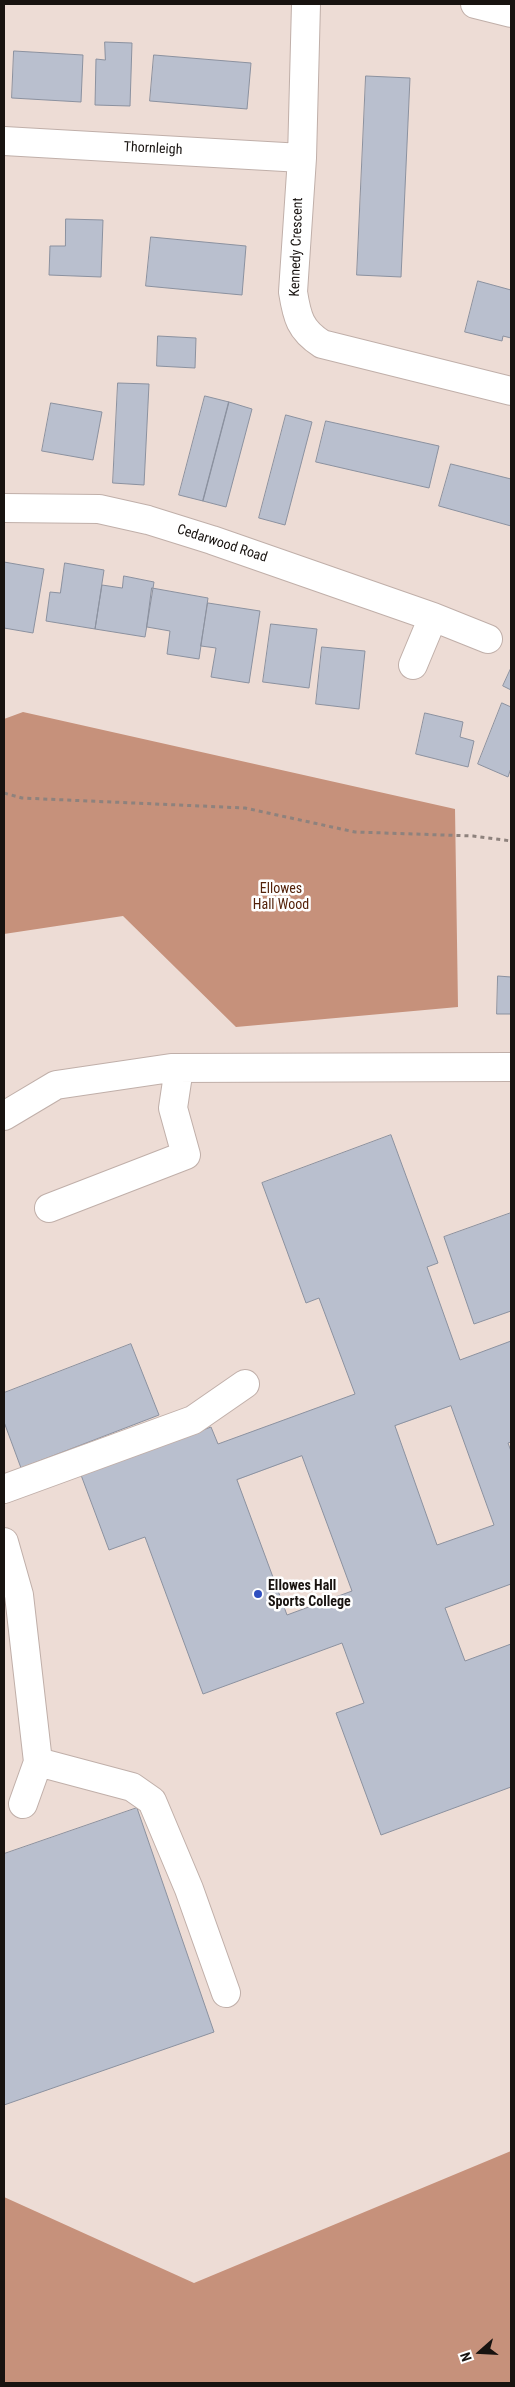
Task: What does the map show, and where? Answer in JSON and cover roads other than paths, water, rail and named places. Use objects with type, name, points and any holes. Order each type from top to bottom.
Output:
[{"type":"street","name":"Kennedy Crescent","points":[[306,4],[302,158],[293,292],[296,311],[302,328],[322,344],[511,391]]},
{"type":"street","points":[[475,4],[511,13]]},
{"type":"street","name":"Thornleigh","points":[[4,141],[302,158]]},
{"type":"street","name":"Cedarwood Road","points":[[4,508],[100,509],[148,520],[212,540],[433,617],[488,639]]},
{"type":"street","points":[[413,665],[433,617]]},
{"type":"street","points":[[4,1116],[56,1085],[179,1068],[511,1067]]},
{"type":"street","points":[[49,1208],[186,1155],[173,1108],[179,1068]]},
{"type":"street","points":[[4,1489],[193,1420],[245,1384]]},
{"type":"street","points":[[4,1542],[19,1595],[38,1762],[23,1804]]},
{"type":"street","points":[[38,1762],[132,1787],[152,1801],[188,1889],[226,1992]]},
{"type":"place","name":"Ellowes Hall Sports College","points":[[258,1594]]},
{"type":"park label","name":"Ellowes Hall Wood","points":[[281,898]]}]
